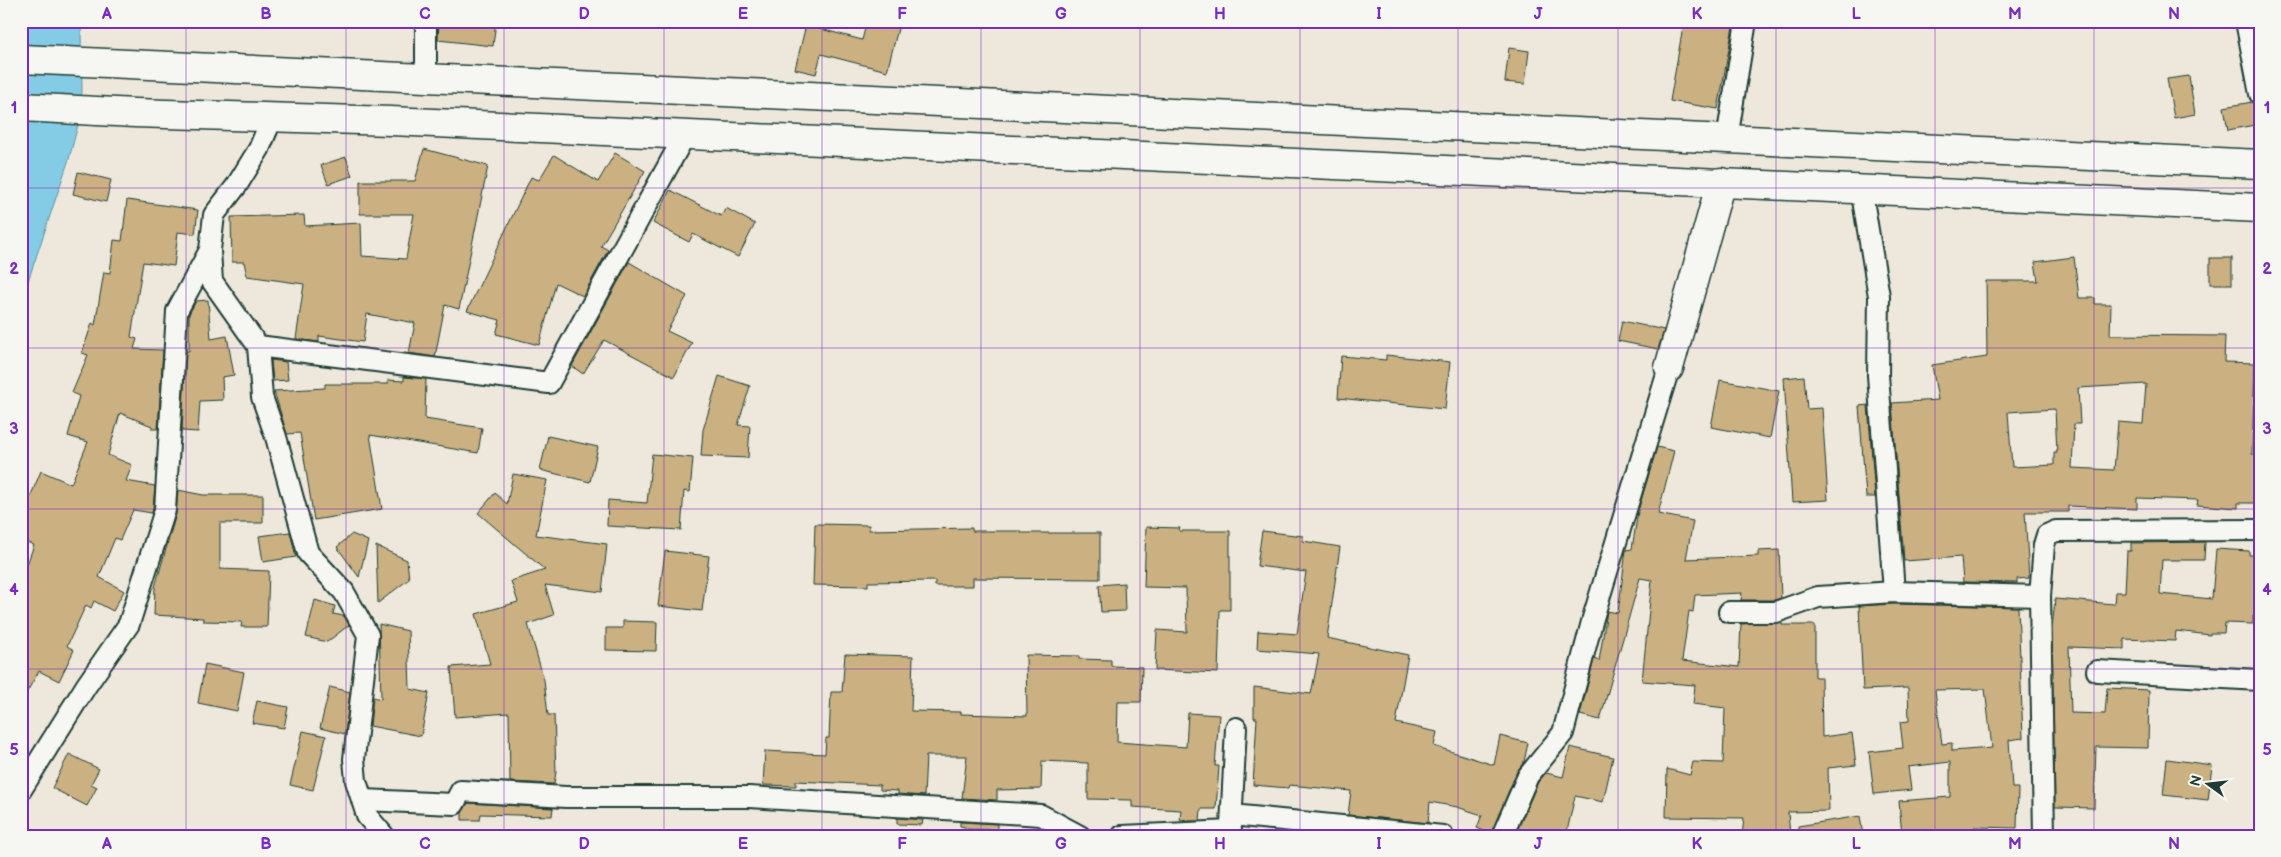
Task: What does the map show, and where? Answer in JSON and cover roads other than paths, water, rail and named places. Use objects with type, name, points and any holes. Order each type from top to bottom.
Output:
[{"type":"street","points":[[426,21],[426,78]]},
{"type":"street","points":[[1727,139],[1746,21]]},
{"type":"street","points":[[2246,21],[2260,94]]},
{"type":"street","points":[[21,59],[2260,164]]},
{"type":"street","points":[[885,144],[886,100]]},
{"type":"street","points":[[21,107],[1861,188],[2260,208]]},
{"type":"street","points":[[272,118],[258,149],[238,185],[214,215],[210,250],[212,281],[258,346],[262,397],[276,438],[308,553],[344,592],[368,635],[354,759],[356,781],[367,816],[384,836]]},
{"type":"street","points":[[258,346],[549,383],[685,135]]},
{"type":"street","points":[[1502,836],[1528,776],[1563,732],[1593,618],[1669,368],[1721,182]]},
{"type":"street","points":[[1861,188],[1879,296],[1878,375],[1894,592]]},
{"type":"street","points":[[21,790],[86,686],[129,624],[165,510],[177,311],[210,250]]},
{"type":"street","points":[[2044,836],[2040,596],[2044,546],[2047,535],[2056,531],[2260,530]]},
{"type":"street","points":[[1729,612],[1776,612],[1818,597],[1894,592],[2040,596]]},
{"type":"street","points":[[2097,671],[2260,680]]},
{"type":"street","points":[[1231,827],[1236,728]]},
{"type":"street","points":[[363,800],[454,804],[461,791],[566,797],[748,797],[1041,815],[1080,836]]},
{"type":"street","points":[[1122,836],[1231,827],[1443,836]]},
{"type":"water","points":[[21,21],[83,21],[81,31],[82,91],[79,121],[69,159],[21,302]]}]
